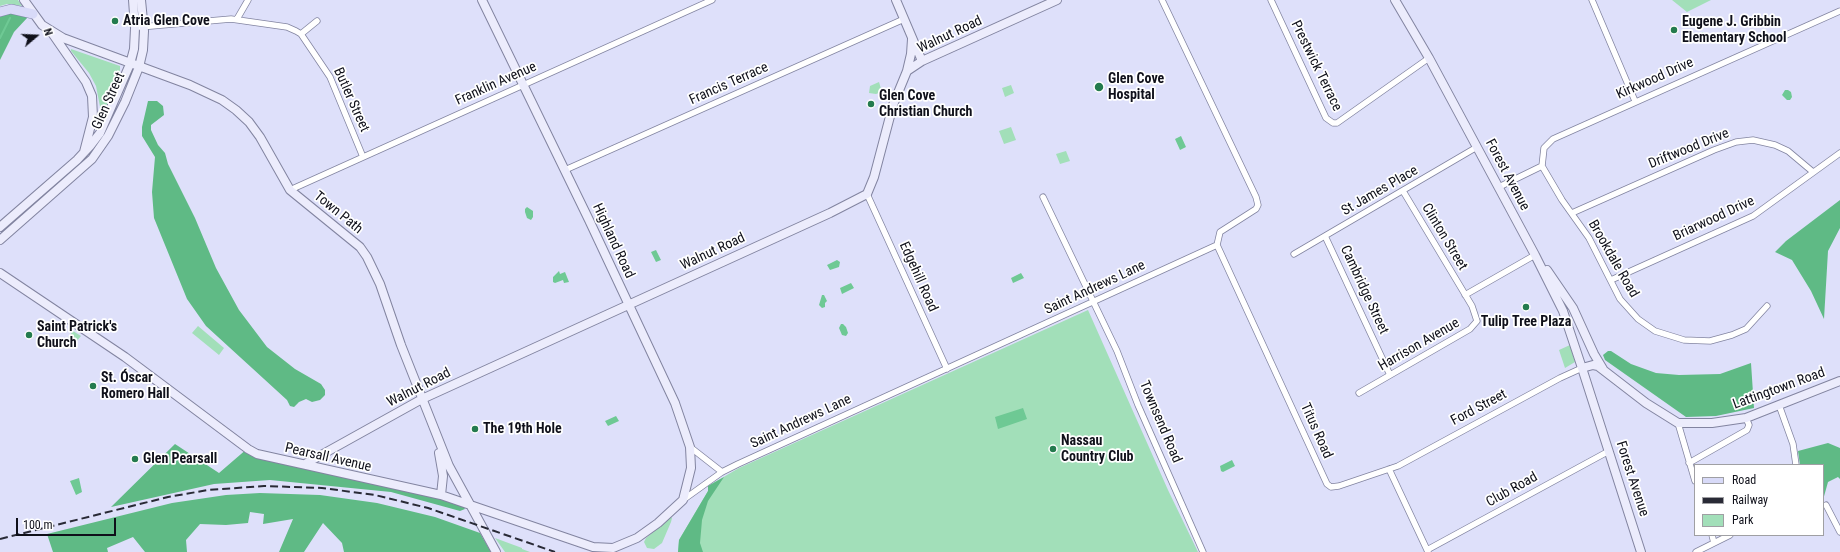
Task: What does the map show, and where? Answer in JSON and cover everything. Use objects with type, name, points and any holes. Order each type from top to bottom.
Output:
[{"type":"main road","name":"Town Path","points":[[24,0],[33,14],[51,32],[86,82],[92,96],[93,117],[84,153]]},
{"type":"main road","name":"Glen Street","points":[[0,240],[92,159],[105,142],[118,118],[135,65],[133,0]]},
{"type":"main road","name":"Glen Street","points":[[0,227],[84,153],[100,133],[143,50],[144,27],[141,0]]},
{"type":"main road","name":"Highland Road","points":[[482,0],[565,170],[675,403],[690,447],[691,468],[683,500]]},
{"type":"main road","points":[[896,0],[922,61]]},
{"type":"main road","name":"Walnut Road","points":[[305,464],[422,399],[830,213],[867,194],[874,177],[893,105],[907,72],[922,61],[1057,0]]},
{"type":"main road","name":"Forest Avenue","points":[[1395,0],[1429,58],[1499,187],[1563,311],[1641,552]]},
{"type":"main road","points":[[0,12],[11,9],[33,14]]},
{"type":"main road","name":"Town Path","points":[[51,32],[190,85],[222,100],[250,122],[290,190],[360,247],[367,256],[380,284],[401,345],[437,440],[469,505],[496,552]]},
{"type":"main road","points":[[907,72],[911,54],[912,39]]},
{"type":"main road","points":[[93,117],[105,142]]},
{"type":"main road","points":[[58,176],[64,183]]},
{"type":"main road","points":[[1535,255],[1573,308],[1594,354],[1604,370]]},
{"type":"main road","name":"Pearsall Avenue","points":[[0,273],[125,357],[248,449],[268,457],[305,464],[441,496],[584,545],[603,549],[613,548],[637,538],[658,523],[683,500]]},
{"type":"main road","points":[[1582,368],[1593,365],[1604,370],[1646,403],[1678,423]]},
{"type":"main road","name":"Lattingtown Road","points":[[1678,423],[1712,423],[1746,418],[1840,381]]},
{"type":"main road","points":[[437,440],[443,476],[441,496]]},
{"type":"main road","points":[[484,529],[484,520],[488,516],[502,516]]},
{"type":"street","points":[[237,19],[248,0]]},
{"type":"street","name":"Franklin Avenue","points":[[290,190],[712,0]]},
{"type":"street","points":[[1162,0],[1258,201],[1258,205],[1253,212],[1228,225],[1220,232],[1217,245]]},
{"type":"street","name":"Prestwick Terrace","points":[[1271,0],[1326,118],[1332,123],[1337,123],[1429,58]]},
{"type":"street","points":[[1592,0],[1635,101]]},
{"type":"street","name":"Kirkwood Drive","points":[[1542,166],[1544,148],[1552,139],[1840,11]]},
{"type":"street","points":[[135,28],[237,19],[287,27],[301,34],[317,21]]},
{"type":"street","name":"Francis Terrace","points":[[565,170],[904,19]]},
{"type":"street","name":"Butler Street","points":[[301,34],[330,77],[363,157]]},
{"type":"street","name":"Driftwood Drive","points":[[1572,213],[1714,150],[1736,142],[1753,140],[1775,145],[1788,151],[1813,172]]},
{"type":"street","name":"St James Place","points":[[1294,254],[1477,147]]},
{"type":"street","name":"Briarwood Drive","points":[[1611,280],[1753,216],[1840,153]]},
{"type":"street","points":[[1499,187],[1542,166]]},
{"type":"street","name":"Brookdale Road","points":[[1542,166],[1562,200],[1589,238],[1620,299],[1638,319],[1655,331],[1684,340],[1710,341],[1732,336],[1746,329],[1767,306]]},
{"type":"street","name":"Clinton Street","points":[[1403,191],[1465,295]]},
{"type":"street","name":"Edgehill Road","points":[[867,194],[947,369]]},
{"type":"street","name":"Townsend Road","points":[[1043,197],[1117,351],[1138,405],[1203,552]]},
{"type":"street","name":"Cambridge Street","points":[[1325,236],[1390,375]]},
{"type":"street","name":"Saint Andrews Lane","points":[[683,500],[722,472],[1217,245]]},
{"type":"street","name":"Titus Road","points":[[1217,245],[1327,484],[1331,487],[1340,486],[1388,469]]},
{"type":"street","points":[[1465,295],[1535,255]]},
{"type":"street","name":"Harrison Avenue","points":[[1359,393],[1473,326],[1476,321],[1476,316],[1465,295]]},
{"type":"street","name":"Ford Street","points":[[1388,469],[1398,466],[1560,378],[1582,368]]},
{"type":"street","points":[[1779,405],[1793,444],[1796,464]]},
{"type":"street","points":[[1690,463],[1747,430],[1750,425],[1746,418]]},
{"type":"street","points":[[1678,423],[1694,477]]},
{"type":"street","points":[[690,447],[722,472]]},
{"type":"street","name":"Club Road","points":[[1428,551],[1609,451]]},
{"type":"street","points":[[1388,469],[1428,551]]},
{"type":"street","points":[[1826,505],[1840,532]]},
{"type":"street","points":[[1712,536],[1714,543]]},
{"type":"street","points":[[1696,552],[1728,536]]},
{"type":"green space","points":[[0,0],[18,0],[22,6],[7,4],[0,6]]},
{"type":"green space","points":[[1672,0],[1711,0],[1687,12]]},
{"type":"green space","points":[[71,49],[120,66],[120,70],[102,117],[96,86],[89,73]]},
{"type":"green space","points":[[879,82],[882,92],[876,94],[869,93],[870,86]]},
{"type":"green space","points":[[1011,85],[1014,93],[1005,97],[1002,88]]},
{"type":"green space","points":[[1011,127],[1016,140],[1004,144],[999,131]]},
{"type":"green space","points":[[1066,151],[1070,161],[1060,164],[1056,154]]},
{"type":"green space","name":"Nassau Country Club","points":[[1088,310],[1168,490],[1198,552],[678,552],[679,540],[708,491],[708,486],[739,468]]},
{"type":"green space","points":[[198,326],[224,348],[219,355],[192,333]]},
{"type":"green space","points":[[73,331],[81,336],[75,343],[68,338]]},
{"type":"green space","points":[[1570,345],[1575,362],[1565,368],[1559,350]]},
{"type":"green space","points":[[671,517],[671,522],[662,543],[654,549],[647,548],[644,542],[646,538]]},
{"type":"green space","points":[[495,538],[522,548],[530,552],[505,552]]},
{"type":"shaded area","points":[[9,12],[26,15],[28,17],[14,32],[0,60],[0,14]]},
{"type":"shaded area","points":[[1703,32],[1706,37],[1694,42],[1693,41],[1692,37]]},
{"type":"shaded area","points":[[1785,90],[1791,92],[1792,97],[1790,100],[1787,100],[1782,95]]},
{"type":"shaded area","points":[[148,101],[157,101],[163,106],[164,115],[151,125],[151,130],[158,145],[165,153],[168,164],[195,218],[216,268],[239,310],[267,347],[295,369],[321,384],[325,390],[325,395],[320,400],[312,402],[306,399],[299,402],[294,407],[290,406],[287,400],[206,326],[187,299],[154,218],[152,192],[155,157],[142,136],[142,127]]},
{"type":"shaded area","points":[[1181,136],[1186,147],[1180,150],[1175,139]]},
{"type":"shaded area","points":[[1840,200],[1840,228],[1828,251],[1824,319],[1811,291],[1792,260],[1775,252],[1786,241]]},
{"type":"shaded area","points":[[527,207],[533,211],[533,217],[531,220],[527,218],[525,212]]},
{"type":"shaded area","points":[[656,250],[661,260],[656,262],[651,252]]},
{"type":"shaded area","points":[[837,260],[840,262],[839,267],[830,270],[827,265]]},
{"type":"shaded area","points":[[559,271],[560,274],[565,272],[569,282],[564,283],[563,280],[555,283],[553,282],[553,277]]},
{"type":"shaded area","points":[[1021,273],[1024,278],[1013,283],[1011,278]]},
{"type":"shaded area","points":[[851,283],[854,288],[842,294],[840,288]]},
{"type":"shaded area","points":[[822,295],[824,295],[827,301],[825,303],[825,307],[822,308],[819,305]]},
{"type":"shaded area","points":[[841,324],[846,327],[848,333],[846,336],[842,335],[839,328]]},
{"type":"shaded area","points":[[1608,351],[1611,351],[1631,364],[1656,373],[1679,375],[1720,374],[1751,363],[1754,408],[1716,416],[1686,417],[1605,360],[1603,355]]},
{"type":"shaded area","points":[[1023,408],[1027,419],[998,429],[995,417]]},
{"type":"shaded area","points":[[616,416],[619,421],[608,426],[605,421]]},
{"type":"shaded area","points":[[1828,443],[1840,448],[1840,479],[1838,477],[1828,482],[1824,496],[1824,464],[1800,464],[1798,451]]},
{"type":"shaded area","points":[[175,444],[219,473],[248,448],[438,495],[463,506],[465,509],[460,511],[391,492],[270,480],[214,484],[111,507]]},
{"type":"shaded area","points":[[1232,460],[1235,466],[1223,472],[1221,471],[1220,466]]},
{"type":"shaded area","points":[[724,477],[708,501],[702,520],[700,543],[703,552],[678,552],[679,540],[708,491],[708,486]]},
{"type":"shaded area","points":[[79,478],[82,492],[76,495],[70,481]]},
{"type":"shaded area","points":[[260,493],[320,495],[377,503],[435,517],[480,533],[491,552],[344,552],[342,543],[323,523],[304,552],[279,552],[293,519],[263,524],[264,514],[250,512],[248,523],[226,525],[200,524],[186,540],[187,552],[145,552],[133,537],[107,548],[108,552],[53,552],[47,534],[172,503],[226,495]]},
{"type":"waterway","points":[[0,38],[10,18]]},
{"type":"railway","points":[[0,539],[168,497],[208,490],[264,486],[322,488],[375,495],[428,508],[555,552]]},
{"type":"place","name":"Atria Glen Cove","points":[[115,21]]},
{"type":"place","name":"Eugene J. Gribbin Elementary School","points":[[1674,30]]},
{"type":"place","name":"Glen Cove Hospital","points":[[1099,87]]},
{"type":"place","name":"Glen Cove Christian Church","points":[[871,104]]},
{"type":"place","name":"Tulip Tree Plaza","points":[[1526,307]]},
{"type":"place","name":"Saint Patrick's Church","points":[[29,335]]},
{"type":"place","name":"St. Óscar Romero Hall","points":[[93,386]]},
{"type":"place","name":"The 19th Hole","points":[[475,429]]},
{"type":"place","name":"Nassau Country Club","points":[[1053,449]]},
{"type":"place","name":"Glen Pearsall","points":[[135,459]]}]
